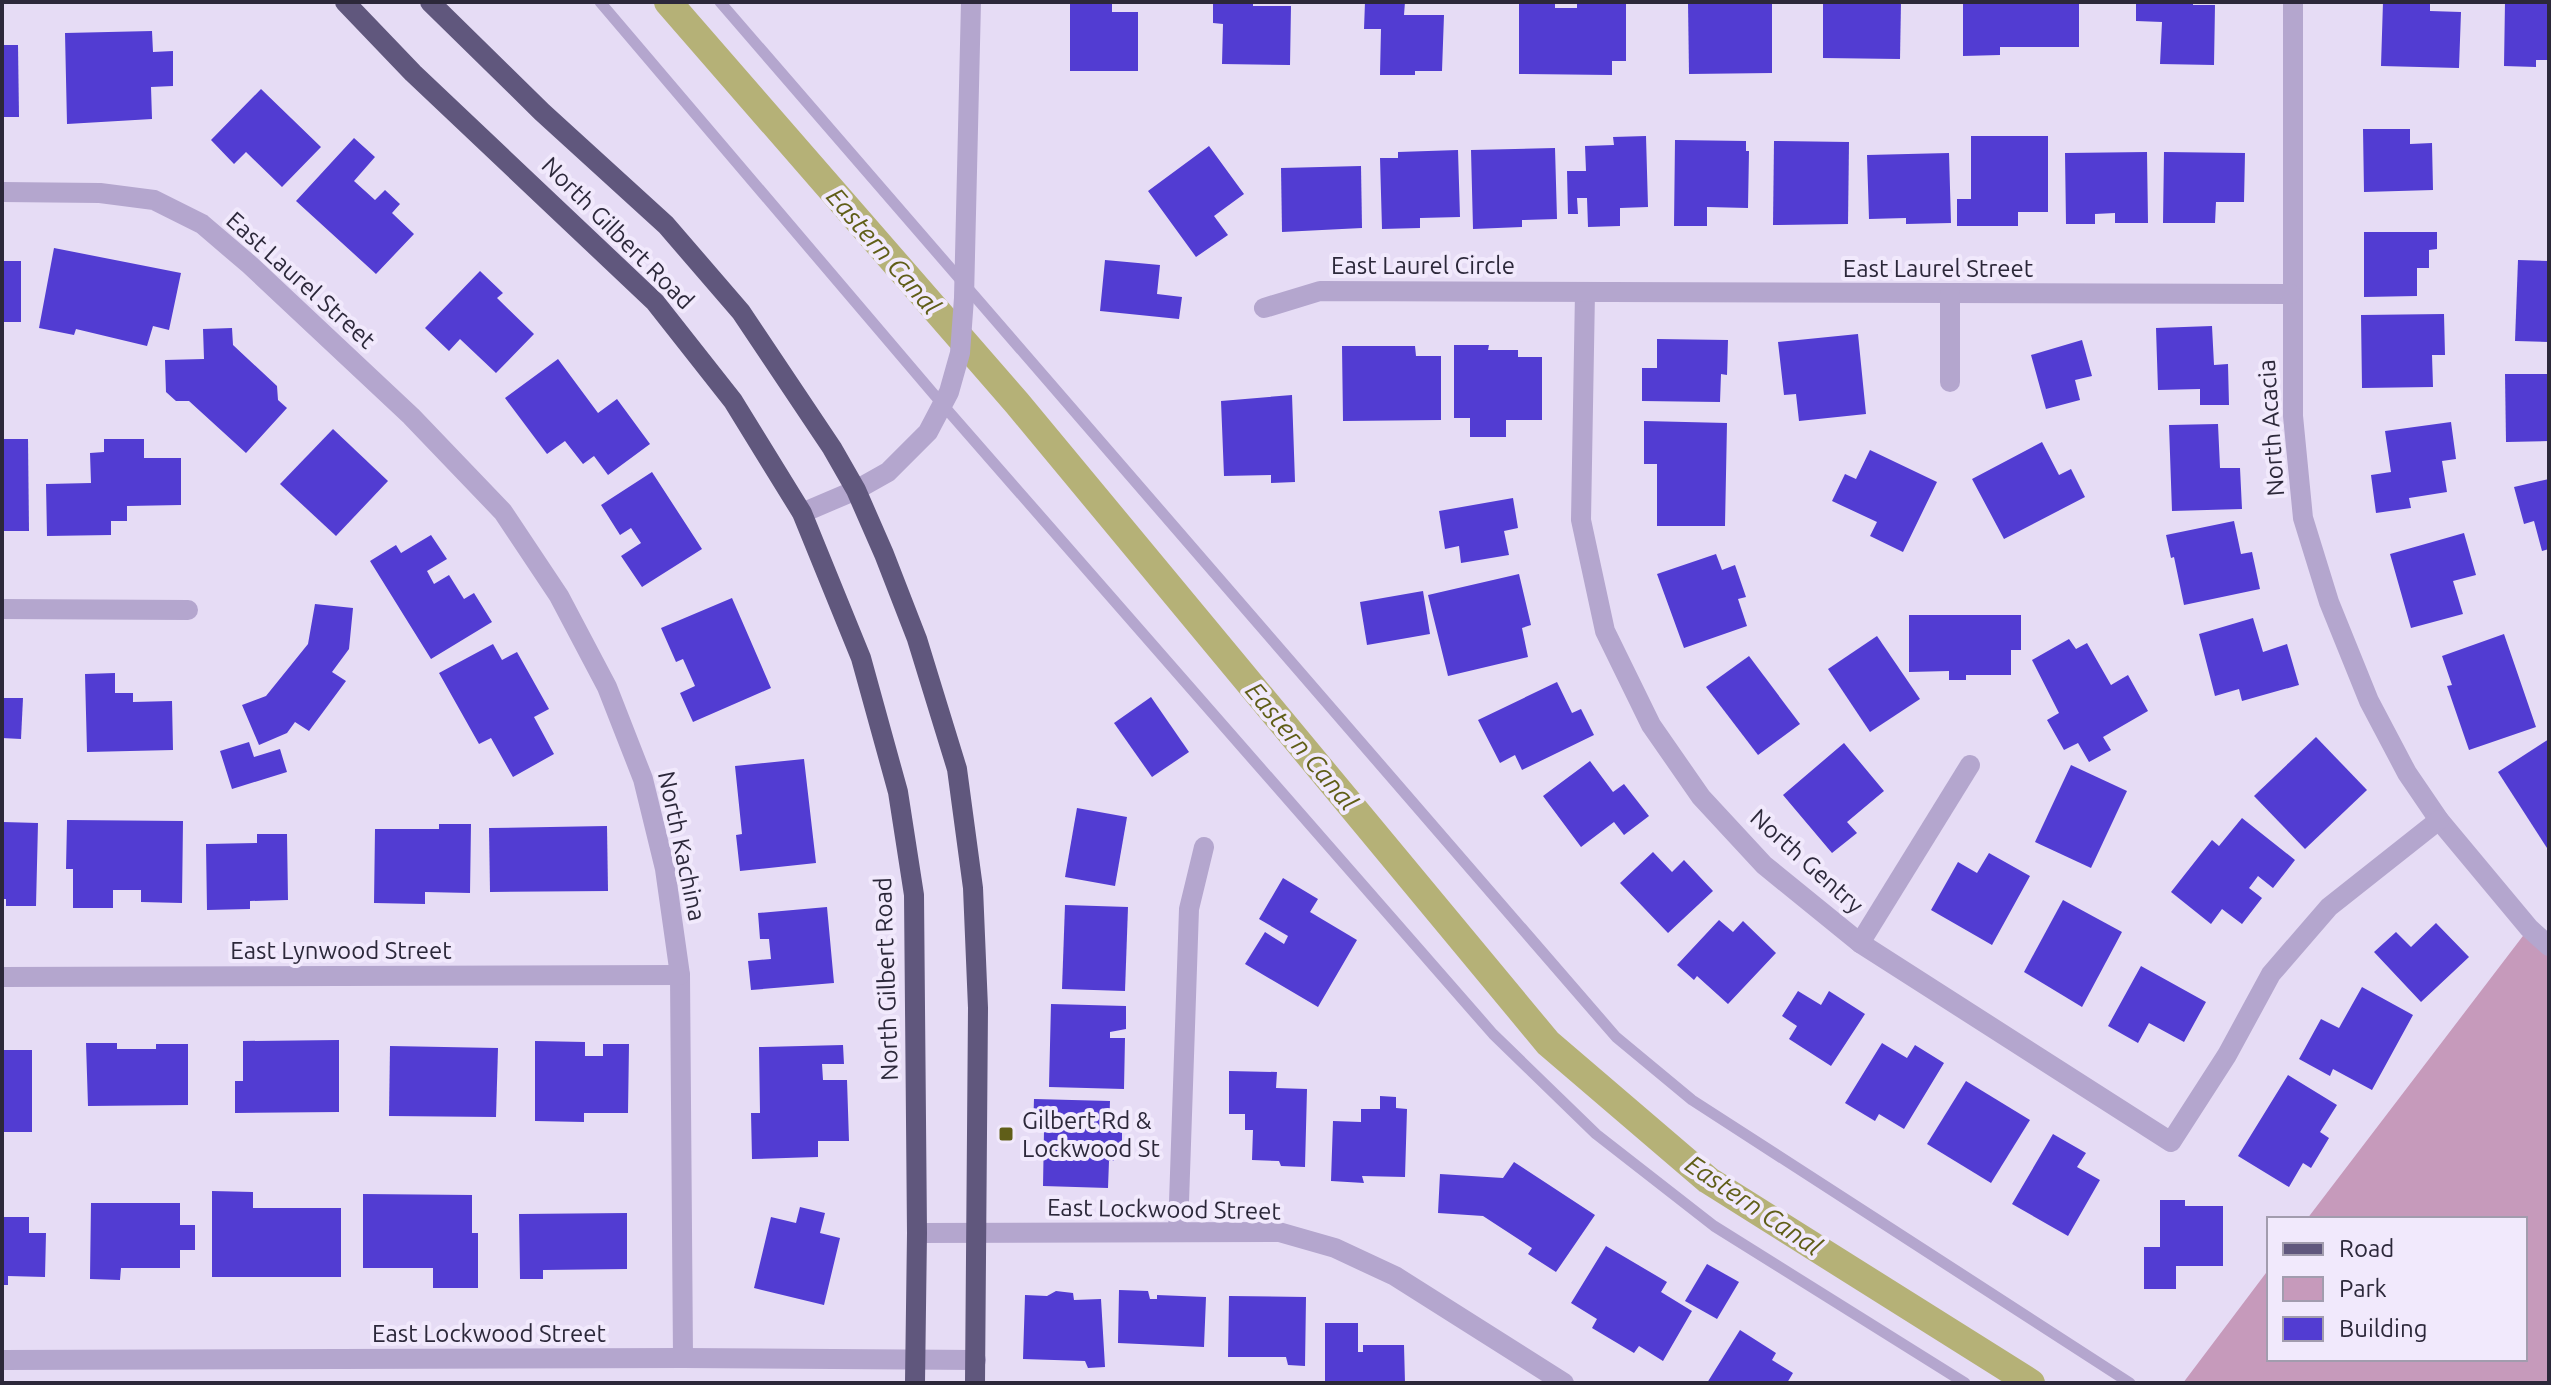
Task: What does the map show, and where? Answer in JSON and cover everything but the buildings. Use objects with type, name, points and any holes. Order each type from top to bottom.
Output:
[{"type":"main road","name":"North Gilbert Road","points":[[345,2],[413,73],[655,302],[733,401],[802,513],[861,658],[898,792],[914,895],[915,1383]]},
{"type":"main road","name":"North Gilbert Road","points":[[430,2],[542,112],[666,225],[741,312],[800,398],[856,490],[917,639],[957,769],[973,888],[978,1008],[975,1383]]},
{"type":"street","points":[[802,513],[856,490],[888,472],[928,432],[946,398],[960,353],[964,291],[971,2]]},
{"type":"street","name":"North Acacia","points":[[2293,2],[2293,416],[2303,518],[2329,602],[2369,701],[2407,773],[2439,820],[2529,928],[2546,939]]},
{"type":"street","name":"East Laurel Street","points":[[2,192],[100,193],[154,200],[202,224],[411,416]]},
{"type":"street","name":"East Laurel Circle","points":[[1264,308],[1320,291],[1585,292]]},
{"type":"street","name":"East Laurel Street","points":[[1585,292],[2291,294]]},
{"type":"street","name":"North Gentry","points":[[1585,292],[1581,520],[1605,631],[1651,725],[1701,797],[1764,865],[1860,943],[2171,1142],[2227,1055],[2271,974],[2329,907],[2439,820]]},
{"type":"street","points":[[1950,294],[1950,382]]},
{"type":"street","name":"North Kachina","points":[[411,416],[503,512],[559,596],[607,687],[643,779],[665,869],[680,975],[683,1358]]},
{"type":"street","points":[[2,609],[188,610]]},
{"type":"street","points":[[1860,943],[1970,765]]},
{"type":"street","points":[[1178,1232],[1189,909],[1204,847]]},
{"type":"street","name":"East Lynwood Street","points":[[2,977],[680,975]]},
{"type":"street","name":"East Lockwood Street","points":[[917,1233],[1279,1232],[1335,1248],[1395,1276],[1564,1383]]},
{"type":"street","name":"East Lockwood Street","points":[[2,1360],[976,1360]]},
{"type":"lane","points":[[600,2],[946,398],[1493,1034],[1596,1134],[1714,1226],[1965,1383]]},
{"type":"lane","points":[[720,2],[964,291],[1616,1037],[1692,1100],[2130,1383]]},
{"type":"green space","points":[[2529,928],[2549,946],[2549,1383],[2183,1383],[2267,1272],[2267,1361],[2527,1361],[2527,1217],[2309,1217]]},
{"type":"waterway","name":"Eastern Canal","points":[[668,2],[1017,403],[1548,1043],[1708,1180],[2031,1383]]},
{"type":"place","name":"Gilbert Rd & Lockwood St","points":[[1006,1134]]}]
